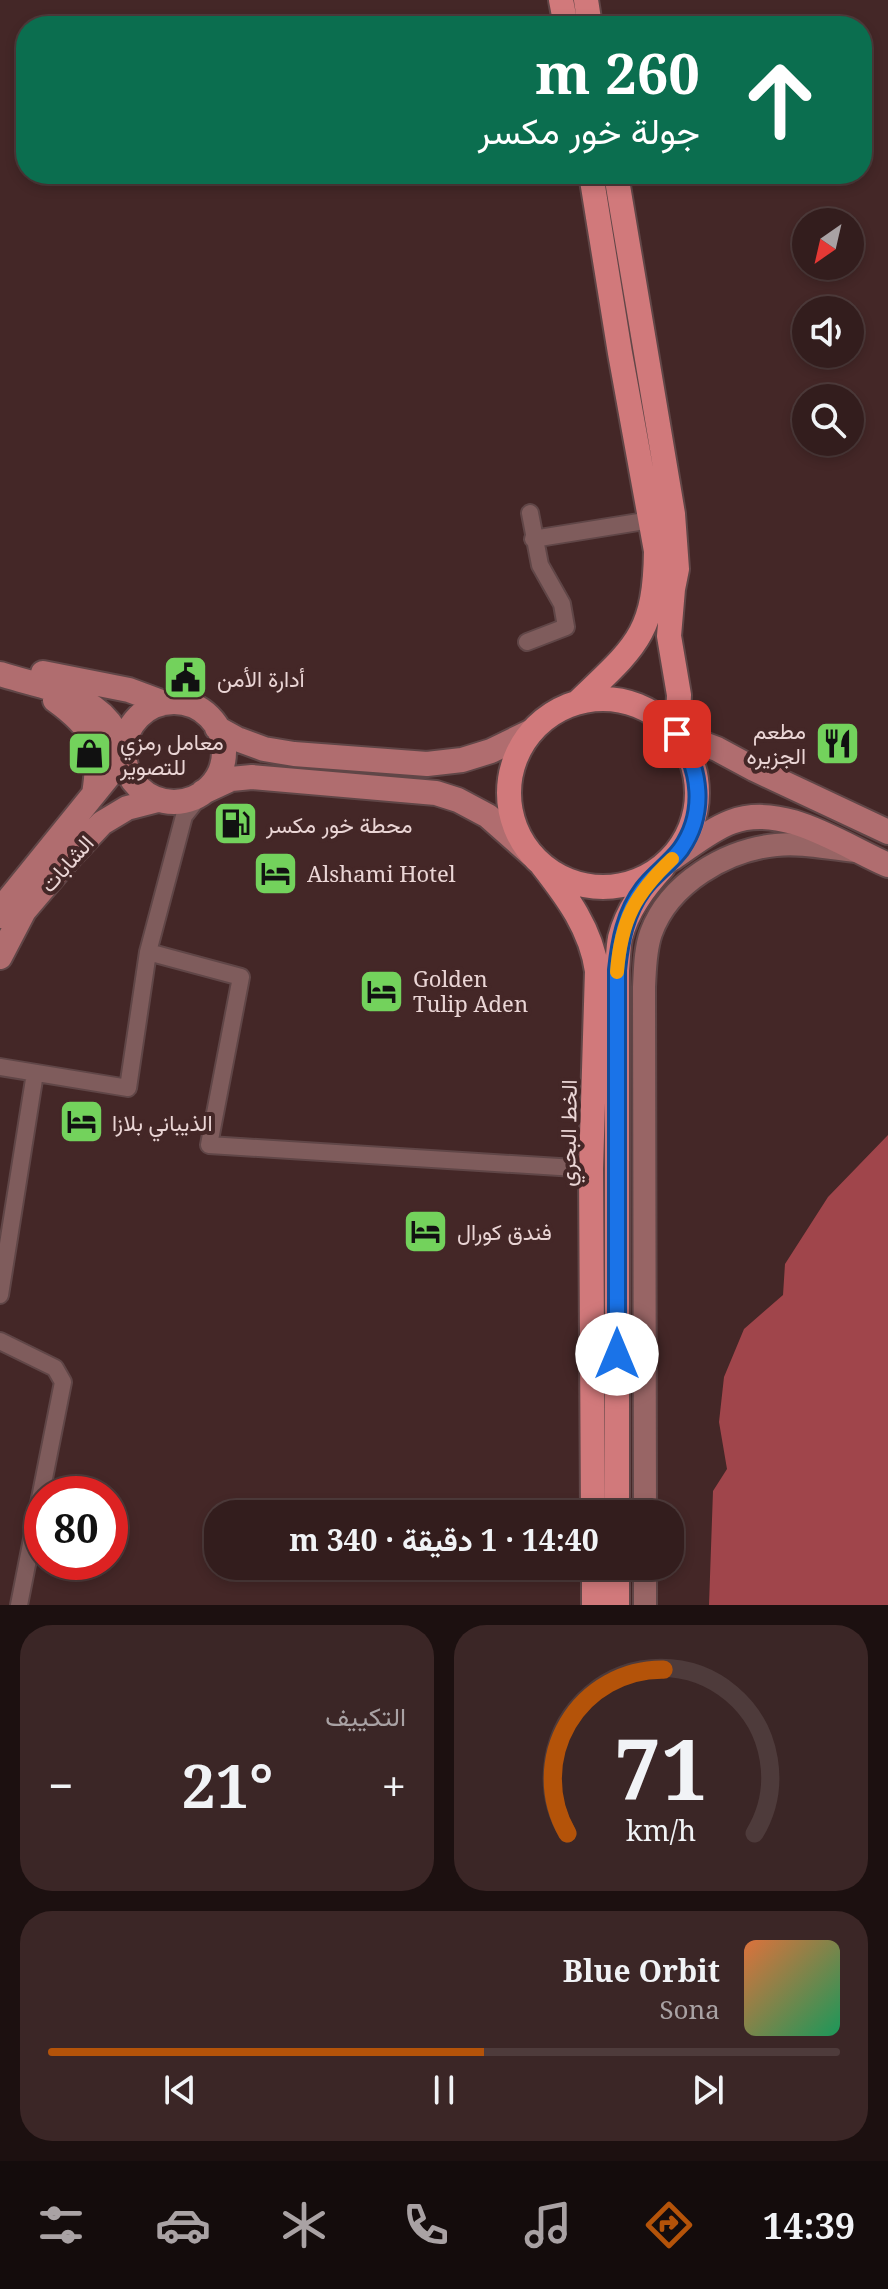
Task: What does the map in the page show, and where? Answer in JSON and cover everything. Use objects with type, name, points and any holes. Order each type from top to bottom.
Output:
[{"type":"highway","points":[[578,702],[634,646],[644,630],[653,603],[656,577],[656,551],[593,184]]},
{"type":"highway","points":[[618,184],[673,514],[677,569],[669,636],[679,695],[677,734]]},
{"type":"highway","points":[[617,1500],[617,970],[620,939],[642,890],[668,863],[681,848],[693,824],[698,797],[695,770],[685,745],[657,716],[632,703],[605,699],[578,702],[553,713],[532,731],[513,766],[509,793],[512,820],[524,844],[537,860],[552,873],[576,884],[602,888],[641,881],[668,863]]},
{"type":"highway","name":"الخط البحري","points":[[537,860],[577,912],[595,955],[597,971],[591,1169],[593,1500]]},
{"type":"highway","points":[[594,1580],[594,1605]]},
{"type":"highway","points":[[617,1580],[617,1605]]},
{"type":"main road","points":[[0,661],[55,676],[129,690],[164,703]]},
{"type":"main road","points":[[0,674],[51,689],[90,705],[110,723],[136,784],[158,800],[177,802],[195,797],[231,779],[252,777],[436,793],[458,800],[488,816],[537,860]]},
{"type":"main road","points":[[25,682],[47,694],[83,722],[97,751],[93,797]]},
{"type":"main road","points":[[124,751],[132,724],[146,711],[175,702],[195,707],[217,728],[237,739],[264,749],[294,754],[427,764],[462,760],[491,751],[532,731]]},
{"type":"main road","points":[[203,792],[217,777],[223,758],[217,728]]},
{"type":"main road","points":[[677,734],[717,749],[888,832]]},
{"type":"main road","name":"الشابات","points":[[3,904],[93,797],[124,751]]},
{"type":"main road","name":"الشابات","points":[[0,957],[24,911],[102,823],[127,808],[158,800]]},
{"type":"main road","points":[[668,863],[727,823],[744,817],[775,818],[813,827],[888,865]]},
{"type":"street","points":[[527,642],[566,627],[562,604],[545,576],[533,539],[530,513]]},
{"type":"street","points":[[533,539],[651,520]]},
{"type":"street","points":[[0,1067],[128,1088],[148,952],[184,816],[203,792]]},
{"type":"street","points":[[645,1500],[644,987],[651,933],[660,914],[686,885],[736,855],[757,848],[801,844],[856,851]]},
{"type":"street","points":[[148,952],[241,977],[209,1145],[591,1169]]},
{"type":"street","points":[[0,1295],[35,1073]]},
{"type":"street","points":[[0,1341],[55,1368],[63,1382],[19,1605]]},
{"type":"street","points":[[645,1580],[645,1605]]},
{"type":"shaded area","points":[[888,1135],[888,1605],[709,1605],[713,1491],[727,1469],[719,1422],[724,1377],[744,1329],[783,1295],[785,1264],[828,1197]]},
{"type":"slow traffic","points":[[617,972],[620,939],[630,912],[642,890],[672,859]]},
{"type":"place","name":"أدارة الأمن","points":[[186,678]]},
{"type":"place","name":"مطعم الجزيره","points":[[837,743]]},
{"type":"place","name":"معامل رمزي للتصوير","points":[[89,754]]},
{"type":"place","name":"محطة خور مكسر","points":[[235,824]]},
{"type":"place","name":"Alshami Hotel","points":[[276,873]]},
{"type":"place","name":"Golden Tulip Aden","points":[[382,991]]},
{"type":"place","name":"الذيباني بلازا","points":[[81,1122]]},
{"type":"place","name":"فندق كورال","points":[[426,1231]]},
{"type":"route","points":[[617,1354],[617,970],[620,939],[630,912],[642,890],[681,848],[697,811],[695,770],[677,734]]}]
